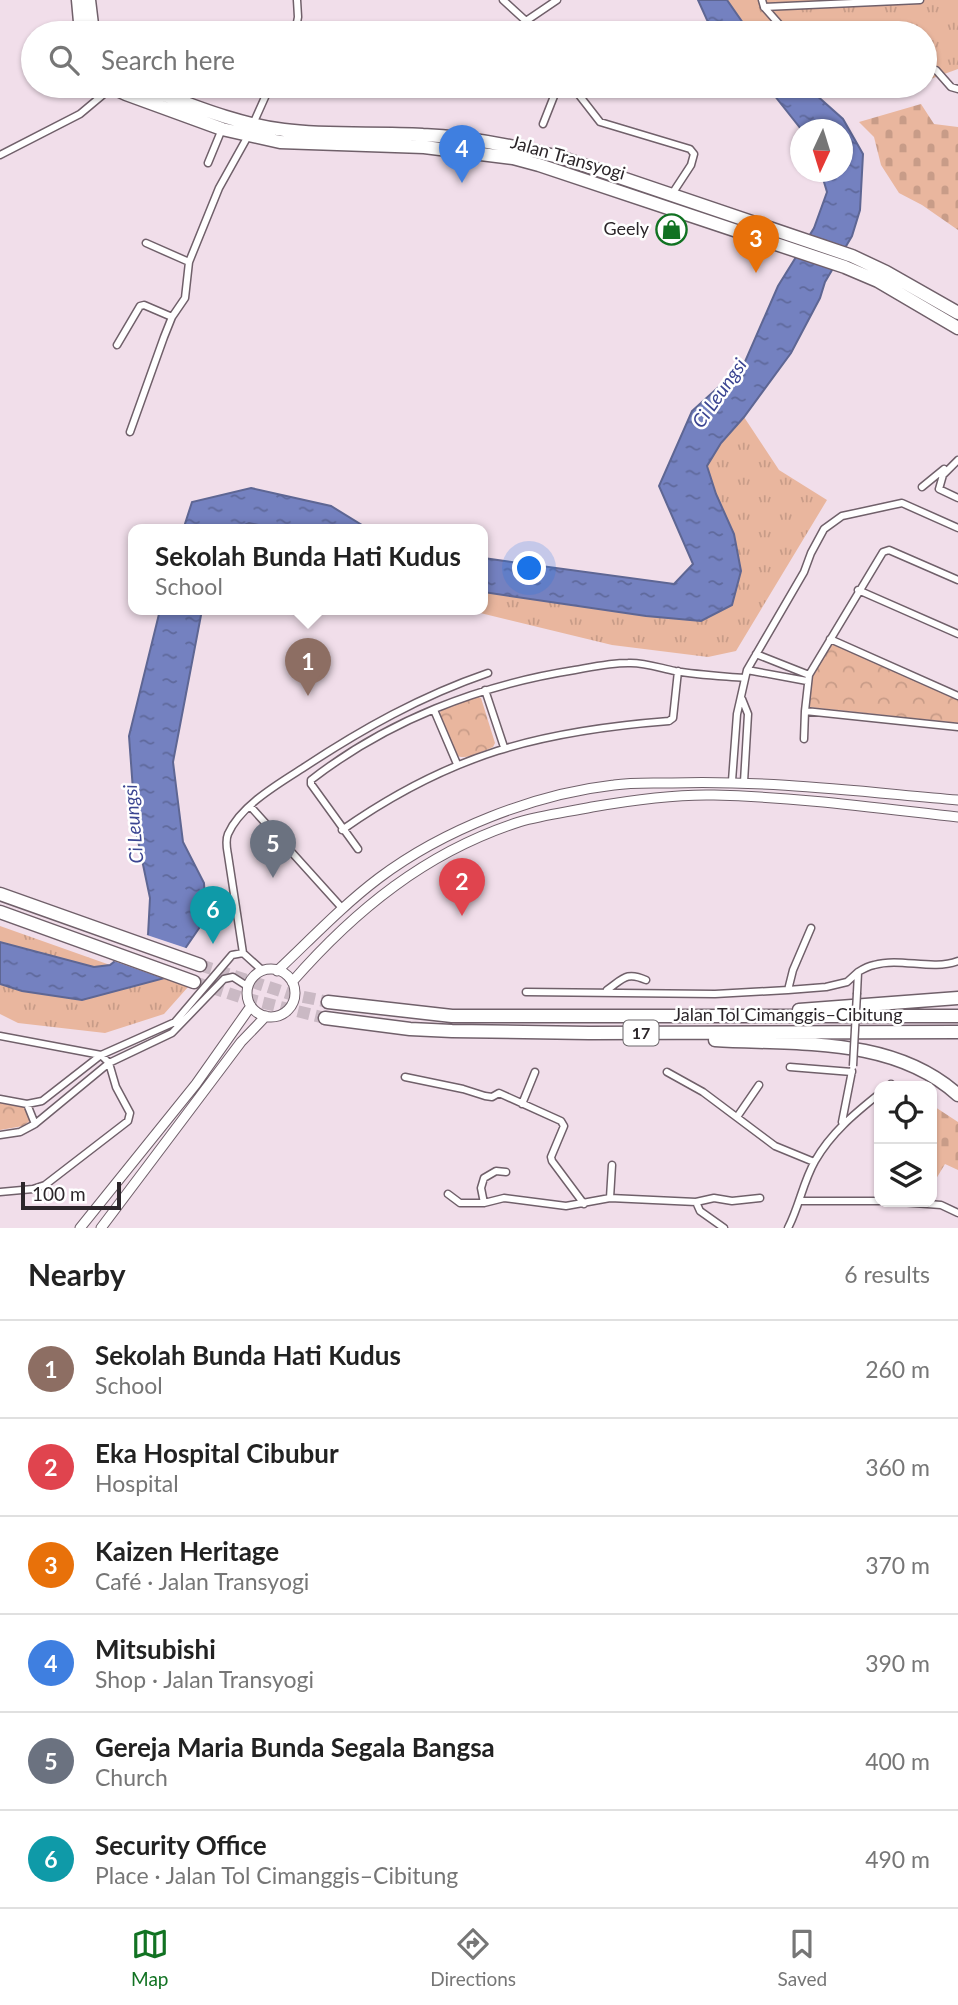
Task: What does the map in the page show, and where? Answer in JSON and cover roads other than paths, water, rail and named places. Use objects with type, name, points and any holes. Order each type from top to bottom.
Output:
[{"type":"highway","points":[[78,0],[80,21]]},
{"type":"highway","points":[[89,0],[92,21]]},
{"type":"highway","name":"Jalan Transyogi","points":[[139,98],[222,129],[251,130]]},
{"type":"highway","name":"Jalan Transyogi","points":[[173,98],[280,142],[425,135],[518,146],[672,194],[797,243]]},
{"type":"highway","name":"Jalan Transyogi","points":[[337,139],[513,158],[539,165],[886,272],[958,313]]},
{"type":"highway","name":"Jalan Transyogi","points":[[849,261],[958,328]]},
{"type":"highway","points":[[0,894],[200,965]]},
{"type":"highway","points":[[0,912],[194,982]]},
{"type":"highway","points":[[712,1018],[958,998]]},
{"type":"highway","name":"Jalan Tol Cimanggis–Cibitung","points":[[328,1002],[452,1016],[958,1016]]},
{"type":"highway","name":"Jalan Tol Cimanggis–Cibitung","points":[[325,1018],[410,1029],[589,1033],[958,1032]]},
{"type":"highway","points":[[589,1033],[850,1048],[874,1052],[914,1065],[934,1075],[958,1095]]},
{"type":"street","points":[[297,0],[297,21]]},
{"type":"street","points":[[503,0],[526,21],[557,0]]},
{"type":"street","points":[[763,4],[920,0]]},
{"type":"street","points":[[763,4],[777,21]]},
{"type":"street","points":[[937,71],[951,87],[958,89]]},
{"type":"street","points":[[0,155],[80,114],[98,98]]},
{"type":"street","points":[[130,432],[146,382],[172,317],[185,298],[190,262],[219,188],[251,130],[265,98]]},
{"type":"street","points":[[543,124],[553,98]]},
{"type":"street","points":[[581,98],[600,122],[690,149],[694,154],[691,165],[672,194]]},
{"type":"street","points":[[208,163],[222,129]]},
{"type":"street","points":[[146,243],[190,262]]},
{"type":"street","points":[[117,345],[140,306],[144,305],[172,317]]},
{"type":"street","points":[[922,487],[958,458]]},
{"type":"street","points":[[958,458],[943,475],[939,489],[958,498]]},
{"type":"street","points":[[732,781],[737,714],[744,678],[804,572],[824,529],[842,516],[902,503],[958,528]]},
{"type":"street","points":[[804,739],[808,678],[858,590],[886,550],[958,580]]},
{"type":"street","points":[[858,590],[958,634]]},
{"type":"street","points":[[830,639],[958,696]]},
{"type":"street","points":[[756,653],[808,678]]},
{"type":"street","points":[[358,849],[342,830],[311,784],[311,780],[371,739],[434,709],[485,690],[548,674],[625,663],[744,678]]},
{"type":"street","points":[[747,670],[808,678]]},
{"type":"street","points":[[342,830],[389,799],[457,764],[504,747],[591,729],[669,721],[673,718],[678,671]]},
{"type":"street","points":[[263,971],[243,953],[226,841],[230,830],[258,797],[396,711],[488,674]]},
{"type":"street","points":[[485,690],[504,747]]},
{"type":"street","points":[[742,699],[748,714],[744,782]]},
{"type":"street","points":[[434,709],[457,764]]},
{"type":"street","points":[[805,711],[958,727]]},
{"type":"street","points":[[735,739],[747,739]]},
{"type":"street","points":[[277,971],[342,908],[380,877],[440,841],[515,808],[580,790],[605,786],[732,781],[958,800]]},
{"type":"street","points":[[605,786],[601,796],[609,804]]},
{"type":"street","points":[[580,790],[587,797],[587,808]]},
{"type":"street","points":[[292,982],[355,915],[404,878],[474,839],[520,822],[609,804],[672,796],[712,795],[778,798],[958,817]]},
{"type":"street","points":[[250,806],[342,908]]},
{"type":"street","points":[[788,990],[793,970],[811,928]]},
{"type":"street","points":[[0,1099],[27,1104],[42,1101],[101,1055],[175,1021],[232,955],[243,953]]},
{"type":"street","points":[[526,992],[607,988],[715,994],[788,990],[826,987],[847,982],[858,972],[874,965],[947,965],[958,961]]},
{"type":"street","points":[[263,971],[277,971],[292,982],[295,995],[290,1007],[280,1015],[260,1015],[251,1006],[247,997],[247,986],[263,971]]},
{"type":"street","points":[[842,1124],[853,1069],[858,972]]},
{"type":"street","points":[[607,988],[628,975],[646,980]]},
{"type":"street","points":[[0,1135],[20,1132],[35,1124],[109,1063],[172,1033],[224,978],[233,977],[247,986]]},
{"type":"street","points":[[81,1226],[196,1084],[251,1006]]},
{"type":"street","points":[[101,1228],[241,1042],[266,1016]]},
{"type":"street","points":[[0,1036],[101,1055],[109,1063],[116,1087],[130,1113],[128,1121],[45,1185],[33,1189],[0,1192]]},
{"type":"street","points":[[790,1067],[853,1069]]},
{"type":"street","points":[[522,1104],[535,1072]]},
{"type":"street","points":[[667,1072],[704,1092],[775,1146],[814,1162]]},
{"type":"street","points":[[405,1077],[463,1089],[485,1097],[499,1093],[563,1123],[552,1161],[584,1204]]},
{"type":"street","points":[[737,1117],[759,1085]]},
{"type":"street","points":[[789,1228],[814,1162],[842,1124],[874,1098]]},
{"type":"street","points":[[27,1104],[35,1124]]},
{"type":"street","points":[[610,1198],[612,1166]]},
{"type":"street","points":[[484,1203],[481,1188],[484,1178],[496,1171],[506,1172]]},
{"type":"street","points":[[448,1194],[460,1203],[484,1203],[504,1198],[566,1206],[610,1198],[696,1202],[714,1198],[732,1201],[760,1198]]},
{"type":"street","points":[[800,1201],[874,1201]]},
{"type":"street","points":[[696,1202],[700,1212],[724,1228]]},
{"type":"street","points":[[937,1205],[958,1213]]},
{"type":"water","points":[[698,0],[727,0],[742,21],[708,21]]},
{"type":"water","points":[[776,98],[819,98],[843,119],[793,119]]},
{"type":"water","name":"Ci Leungsi","points":[[853,136],[863,154],[860,210],[852,236],[825,282],[820,298],[791,353],[744,417],[721,443],[707,466],[734,534],[741,571],[732,605],[701,621],[646,616],[488,593],[488,559],[674,584],[693,564],[659,486],[692,411],[744,364],[778,286],[814,228],[827,192],[824,182],[853,182]]},
{"type":"water","points":[[251,488],[331,506],[360,524],[185,524],[192,502]]},
{"type":"water","points":[[159,615],[201,615],[173,762],[183,842],[204,883],[206,918],[165,978],[82,1000],[22,991],[0,984],[0,942],[94,967],[110,965],[148,935],[150,898],[136,831],[129,736]]},
{"type":"tunnel","points":[[200,965],[290,994],[328,1002]]},
{"type":"tunnel","points":[[194,982],[240,997],[325,1018]]},
{"type":"place","name":"Mitsubishi","points":[[462,183]]},
{"type":"place","name":"Geely","points":[[672,229]]},
{"type":"place","name":"Kaizen Heritage","points":[[756,273]]},
{"type":"place","name":"Sekolah Bunda Hati Kudus","points":[[308,696]]},
{"type":"place","name":"Gereja Maria Bunda Segala Bangsa","points":[[273,878]]},
{"type":"place","name":"Eka Hospital Cibubur","points":[[462,916]]},
{"type":"place","name":"Security Office","points":[[213,944]]}]
